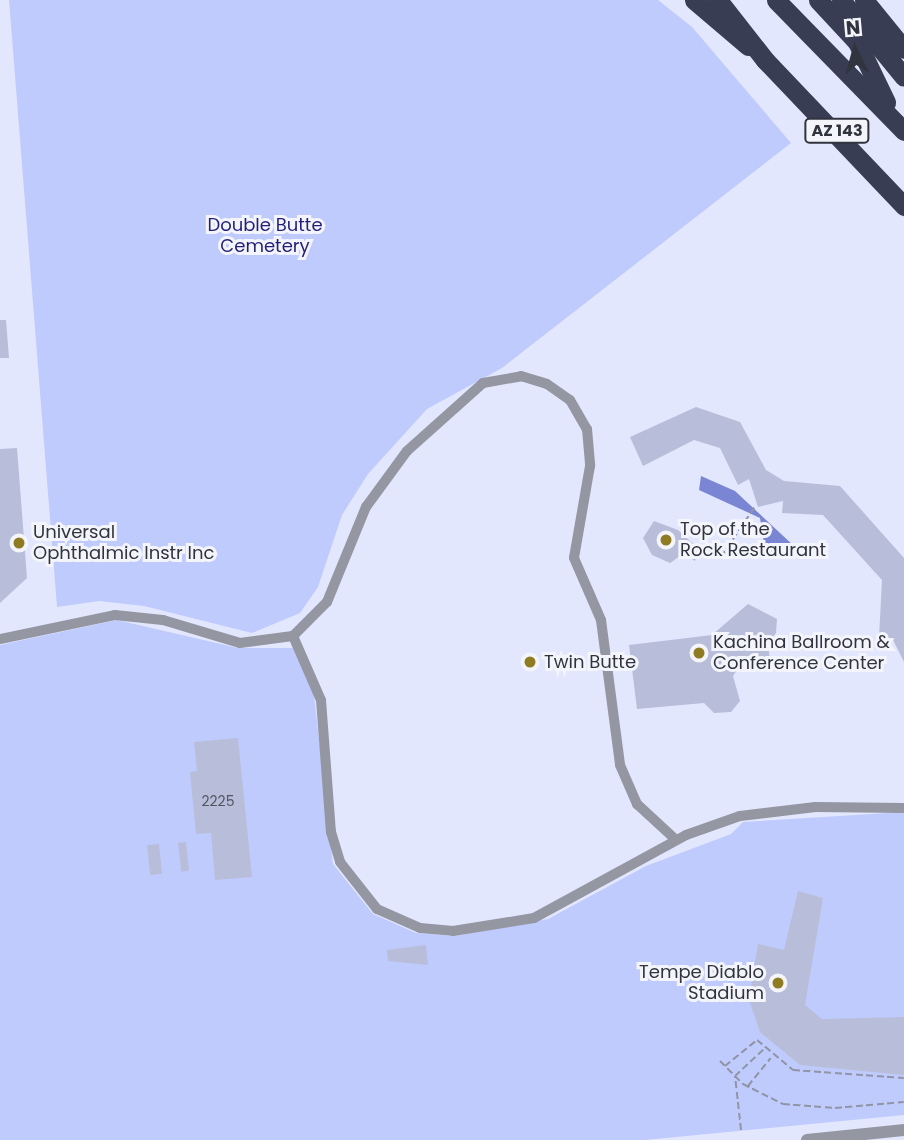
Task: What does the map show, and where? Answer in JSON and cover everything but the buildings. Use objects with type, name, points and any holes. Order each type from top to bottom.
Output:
[{"type":"highway","points":[[694,0],[765,60]]},
{"type":"highway","name":"AZ 143","points":[[718,0],[765,60],[904,206]]},
{"type":"highway","points":[[776,0],[891,112]]},
{"type":"highway","points":[[818,0],[857,42],[891,112],[904,131]]},
{"type":"highway","points":[[841,0],[904,76]]},
{"type":"highway","points":[[864,0],[904,49]]},
{"type":"street","points":[[0,639],[115,615],[163,620],[240,643],[293,636],[327,602],[366,507],[416,442],[483,383],[521,376],[547,383],[570,400],[587,429],[590,466],[574,558],[601,620],[620,765],[637,804],[676,840]]},
{"type":"street","points":[[293,636],[321,700],[334,846],[354,886],[388,916],[445,930],[534,918],[676,840],[763,813],[904,808]]},
{"type":"street","points":[[807,1140],[904,1130]]},
{"type":"path","points":[[722,557],[755,505]]},
{"type":"path","points":[[725,1066],[757,1040],[772,1057],[793,1070],[904,1078]]},
{"type":"path","points":[[735,1076],[765,1048]]},
{"type":"path","points":[[747,1087],[772,1057]]},
{"type":"path","points":[[720,1061],[747,1087],[769,1100],[804,1107],[904,1102]]},
{"type":"path","points":[[735,1076],[741,1129]]},
{"type":"green space","name":"Double Butte Cemetery","points":[[9,0],[658,0],[692,27],[791,143],[502,368],[427,409],[368,474],[342,515],[318,587],[300,613],[252,633],[144,606],[99,601],[57,607]]},
{"type":"green space","points":[[117,620],[238,648],[293,648],[314,695],[333,864],[373,914],[416,933],[455,936],[548,919],[646,866],[731,834],[743,822],[904,812],[904,1115],[645,1140],[0,1140],[0,645]]},
{"type":"shaded area","points":[[701,476],[735,491],[794,546],[766,555],[760,518],[699,490]]},
{"type":"place","name":"Top of the Rock Restaurant","points":[[666,540]]},
{"type":"place","name":"Universal Ophthalmic Instr Inc","points":[[19,543]]},
{"type":"place","name":"Kachina Ballroom & Conference Center","points":[[699,653]]},
{"type":"place","name":"Twin Butte","points":[[530,662]]},
{"type":"place","name":"Tempe Diablo Stadium","points":[[778,983]]}]
